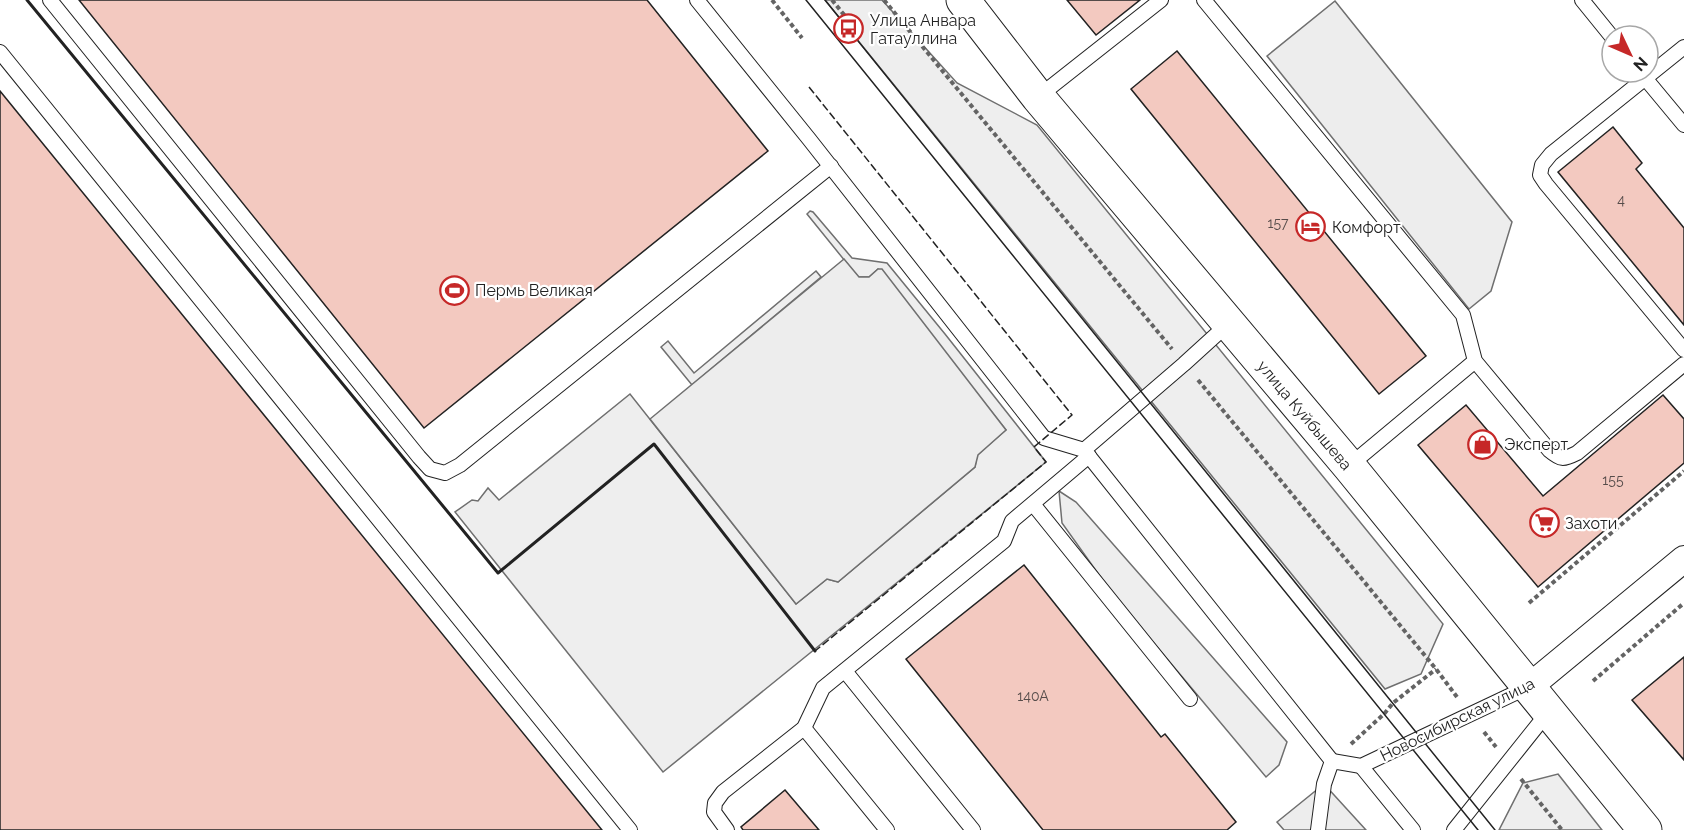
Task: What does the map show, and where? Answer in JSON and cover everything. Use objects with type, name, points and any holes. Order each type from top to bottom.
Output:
[{"type":"main road","name":"улица Куйбышева","points":[[963,0],[1038,97],[1348,466],[1645,830]]},
{"type":"street","name":"Новосибирская улица","points":[[1539,699],[1684,559]]},
{"type":"lane","points":[[50,0],[419,457],[430,469],[445,473],[460,465],[831,166]]},
{"type":"lane","points":[[697,0],[831,166],[1044,438],[1086,453],[1332,761],[1324,784],[1318,830]]},
{"type":"lane","points":[[1038,97],[1161,0]]},
{"type":"lane","points":[[1204,0],[1463,315],[1475,361],[1557,457],[1566,459],[1577,453],[1684,364]]},
{"type":"lane","points":[[1582,0],[1601,24]]},
{"type":"lane","points":[[1660,63],[1684,47]]},
{"type":"lane","points":[[0,52],[630,830]]},
{"type":"lane","points":[[1633,84],[1551,154],[1542,165],[1540,175],[1684,350]]},
{"type":"lane","points":[[1650,84],[1684,125]]},
{"type":"lane","points":[[727,830],[714,812],[715,803],[723,792],[804,728],[823,688],[1005,541],[1012,521],[1228,324]]},
{"type":"lane","points":[[1348,466],[1475,361]]},
{"type":"lane","points":[[1033,504],[1190,699]]},
{"type":"lane","points":[[844,671],[973,830]]},
{"type":"lane","points":[[1454,830],[1539,699]]},
{"type":"lane","name":"Новосибирская улица","points":[[1332,761],[1361,766],[1539,699]]},
{"type":"lane","points":[[804,728],[887,830]]},
{"type":"lane","points":[[1361,766],[1413,830]]},
{"type":"path","points":[[772,0],[802,38]]},
{"type":"path","points":[[832,0],[858,32]]},
{"type":"path","points":[[884,0],[1436,669],[1393,703],[1332,761]]},
{"type":"path","points":[[1529,603],[1684,471]]},
{"type":"path","points":[[1593,681],[1684,603]]},
{"type":"shaded area","points":[[825,0],[882,0],[957,83],[1037,125],[1443,624],[1421,674],[1385,689]]},
{"type":"shaded area","points":[[1335,1],[1512,222],[1491,291],[1469,309],[1267,56]]},
{"type":"shaded area","points":[[810,211],[852,258],[887,263],[1046,462],[663,772],[455,512],[472,500],[478,501],[488,488],[499,500],[630,394],[796,604],[827,579],[838,582],[975,467],[977,455],[1006,430],[878,269],[869,277],[858,277],[807,214]]},
{"type":"shaded area","points":[[844,259],[859,277],[869,277],[878,269],[882,269],[1006,430],[978,455],[975,467],[838,582],[827,579],[796,604],[650,419]]},
{"type":"shaded area","points":[[816,271],[821,277],[692,385],[661,347],[668,341],[694,373]]},
{"type":"shaded area","points":[[1059,491],[1076,502],[1287,742],[1279,765],[1266,777],[1112,593],[1062,523]]},
{"type":"shaded area","points":[[1558,774],[1602,830],[1499,830],[1523,783]]},
{"type":"shaded area","points":[[1324,784],[1366,830],[1284,830],[1277,822]]},
{"type":"building","name":"Пермь Великая","points":[[79,0],[647,0],[768,151],[424,428]]},
{"type":"building","points":[[1067,0],[1140,0],[1096,35]]},
{"type":"building","points":[[1177,51],[1426,356],[1379,394],[1131,89]]},
{"type":"building","points":[[0,91],[602,830],[0,830]]},
{"type":"building","points":[[1613,127],[1642,163],[1636,169],[1684,228],[1684,325],[1558,172]]},
{"type":"building","points":[[1663,395],[1684,419],[1684,463],[1538,587],[1418,445],[1466,405],[1543,496]]},
{"type":"building","points":[[1024,565],[1161,737],[1165,734],[1236,822],[1227,830],[1043,830],[906,659]]},
{"type":"building","points":[[1684,657],[1684,760],[1632,700]]},
{"type":"building","points":[[785,790],[819,830],[743,830],[741,827]]},
{"type":"tram line","points":[[806,0],[1478,830]]},
{"type":"tram line","points":[[825,0],[1495,830]]},
{"type":"fence","points":[[809,87],[1072,415],[1034,447],[1046,462],[815,651]]},
{"type":"wall","points":[[27,0],[498,573],[654,444],[815,651]]},
{"type":"place","name":"Улица Анвара Гатауллина","points":[[849,29]]},
{"type":"place","name":"Комфорт","points":[[1311,227]]},
{"type":"place","name":"Пермь Великая","points":[[454,290]]},
{"type":"place","name":"Эксперт","points":[[1483,444]]},
{"type":"place","name":"Захоти","points":[[1544,523]]}]
